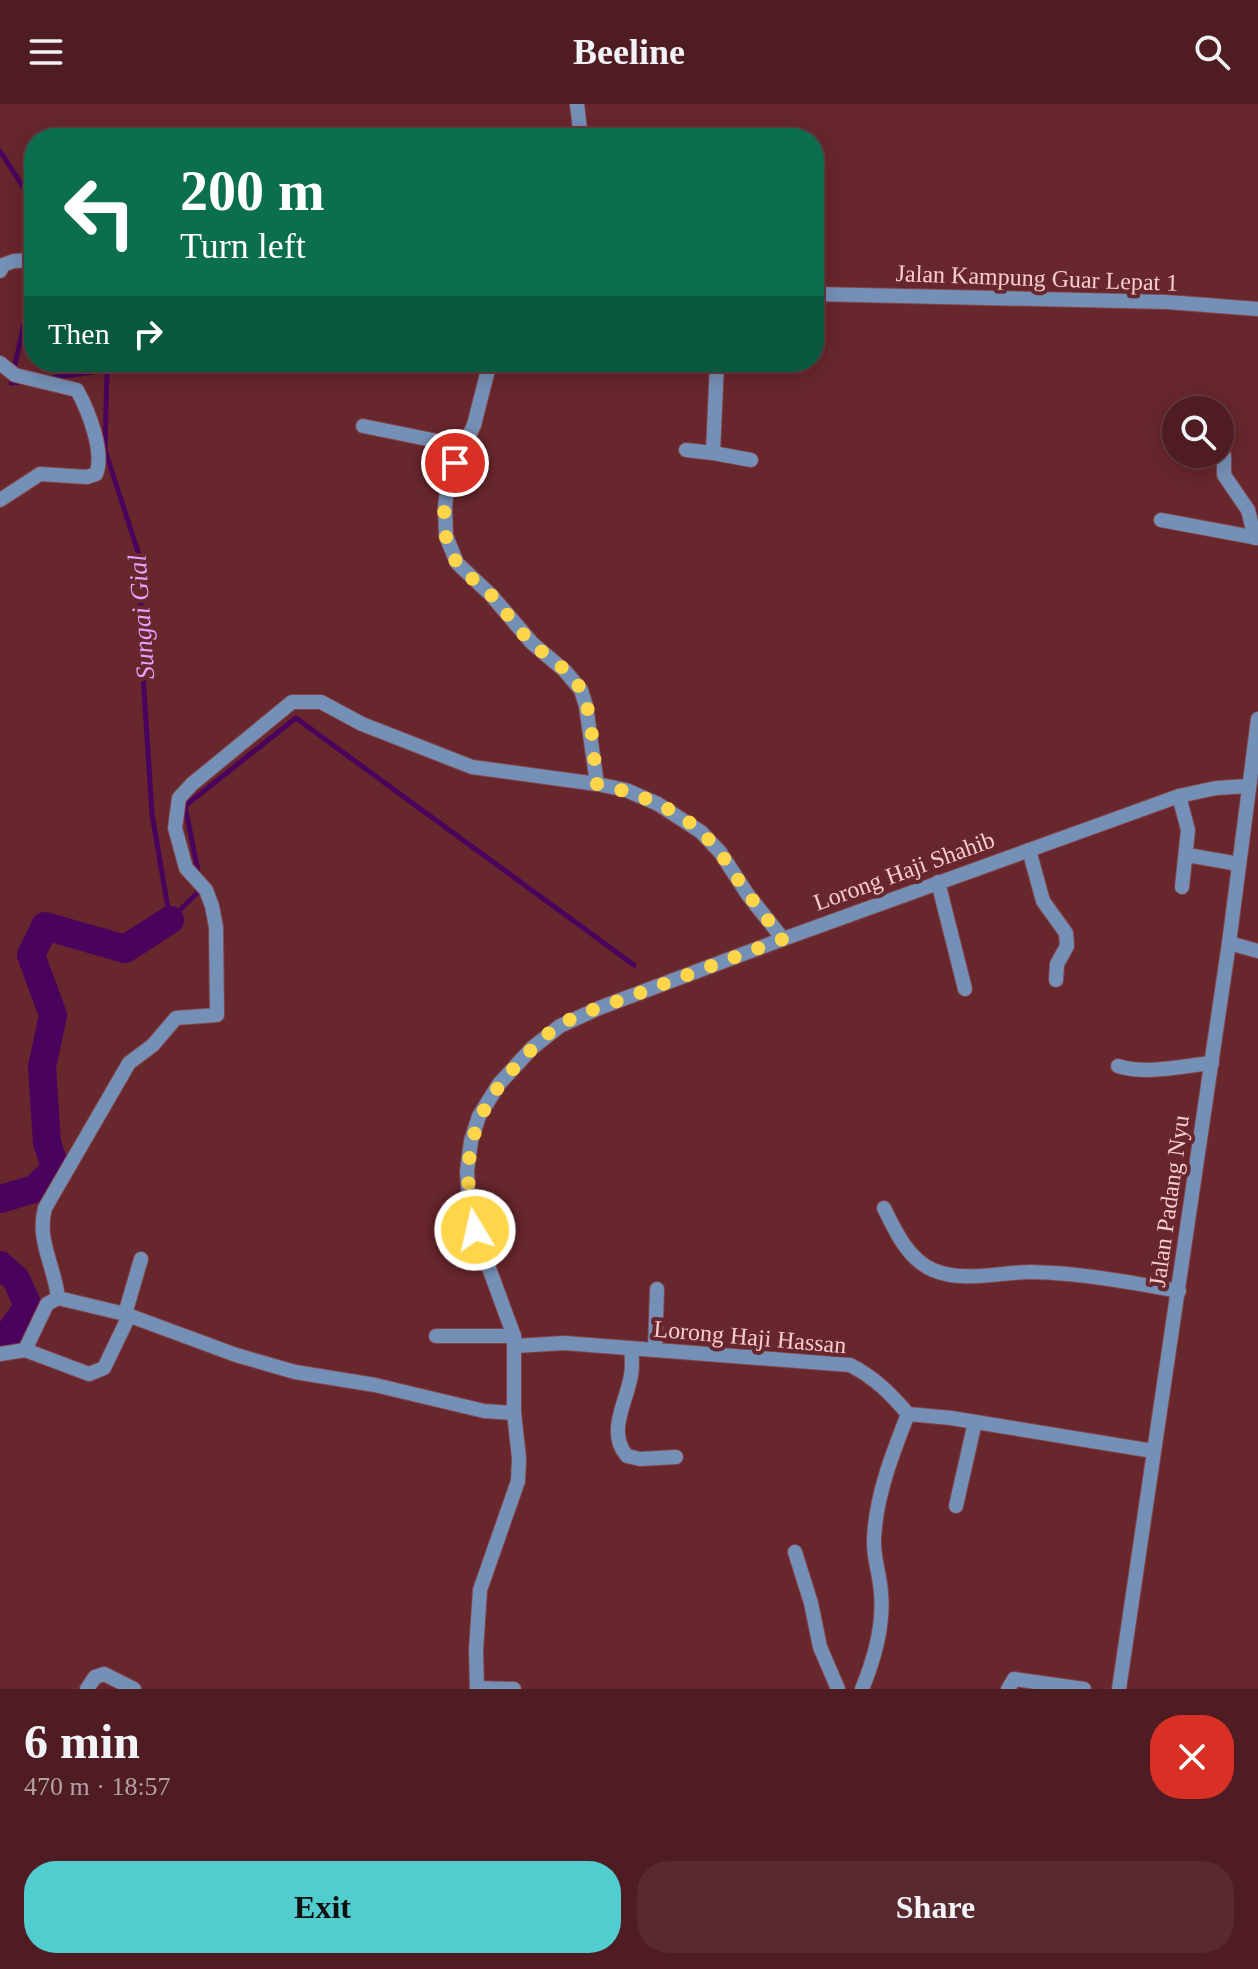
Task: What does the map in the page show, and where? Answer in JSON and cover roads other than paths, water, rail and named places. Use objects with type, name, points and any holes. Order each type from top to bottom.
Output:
[{"type":"street","points":[[577,104],[580,128]]},
{"type":"street","points":[[1,267],[24,261]]},
{"type":"street","name":"Jalan Kampung Guar Lepat 1","points":[[824,294],[1167,302],[1258,309]]},
{"type":"street","points":[[0,363],[15,375],[77,390],[91,422],[100,464],[96,474],[87,477],[40,474],[0,500]]},
{"type":"street","points":[[487,372],[474,425],[448,480],[446,536],[457,563],[581,690],[597,784]]},
{"type":"street","points":[[713,453],[717,372]]},
{"type":"street","points":[[363,426],[462,446]]},
{"type":"street","points":[[686,450],[751,460]]},
{"type":"street","points":[[1161,520],[1257,538],[1248,510],[1224,475],[1224,468]]},
{"type":"street","points":[[58,1298],[40,1225],[45,1208],[129,1063],[153,1045],[176,1018],[217,1015],[216,927],[206,890],[186,868],[175,828],[179,798],[292,702],[321,702],[362,724],[472,767],[597,784],[626,790],[658,804],[701,832],[720,852],[748,895],[783,939]]},
{"type":"street","name":"Jalan Padang Nyu","points":[[1119,1689],[1212,1063],[1258,719]]},
{"type":"street","name":"Lorong Haji Shahib","points":[[514,1341],[475,1230],[469,1203],[467,1171],[471,1141],[479,1116],[499,1084],[532,1048],[560,1026],[783,939],[1179,796],[1216,788],[1249,786]]},
{"type":"street","points":[[1179,796],[1188,830],[1182,887]]},
{"type":"street","points":[[1029,850],[1043,901],[1066,933],[1067,946],[1057,964],[1056,980]]},
{"type":"street","points":[[1187,855],[1239,864]]},
{"type":"street","points":[[938,882],[965,989]]},
{"type":"street","points":[[1229,943],[1258,951]]},
{"type":"street","points":[[1118,1066],[1144,1069],[1212,1063]]},
{"type":"street","points":[[884,1208],[906,1248],[933,1270],[988,1276],[1029,1272],[1096,1276],[1179,1291]]},
{"type":"street","points":[[0,1354],[25,1350],[89,1374],[104,1368],[127,1315],[141,1259]]},
{"type":"street","points":[[655,1350],[657,1289]]},
{"type":"street","points":[[25,1350],[47,1304],[58,1298],[127,1315],[236,1355],[295,1372],[375,1385],[484,1411],[514,1413]]},
{"type":"street","name":"Lorong Haji Hassan","points":[[436,1336],[850,1365],[889,1392],[908,1414]]},
{"type":"street","points":[[514,1341],[518,1481],[480,1590],[476,1650],[477,1688],[514,1689]]},
{"type":"street","points":[[632,1349],[631,1376],[621,1408],[619,1444],[627,1456],[640,1459],[676,1457]]},
{"type":"street","points":[[862,1689],[879,1631],[882,1607],[874,1562],[877,1507],[908,1414],[1153,1451]]},
{"type":"street","points":[[956,1506],[975,1422]]},
{"type":"street","points":[[795,1552],[811,1603],[820,1647],[838,1689]]},
{"type":"street","points":[[87,1689],[95,1677],[104,1674],[134,1689]]},
{"type":"street","points":[[1008,1689],[1014,1679],[1084,1689]]},
{"type":"waterway","name":"Sungai Gial","points":[[0,151],[24,188]]},
{"type":"waterway","name":"Sungai Gial","points":[[21,382],[11,383],[24,324]]},
{"type":"waterway","name":"Sungai Gial","points":[[50,378],[93,372]]},
{"type":"waterway","name":"Sungai Gial","points":[[107,372],[105,450],[140,558],[142,659],[152,814],[170,920]]},
{"type":"waterway","points":[[199,876],[185,806],[296,718],[634,965]]},
{"type":"waterway","points":[[170,920],[201,889]]},
{"type":"waterway","points":[[0,1199],[34,1189],[56,1169],[47,1143],[42,1067],[53,1015],[31,955],[45,926],[125,949],[170,920]]},
{"type":"waterway","points":[[0,1265],[16,1279],[28,1306],[9,1334],[0,1335]]}]
